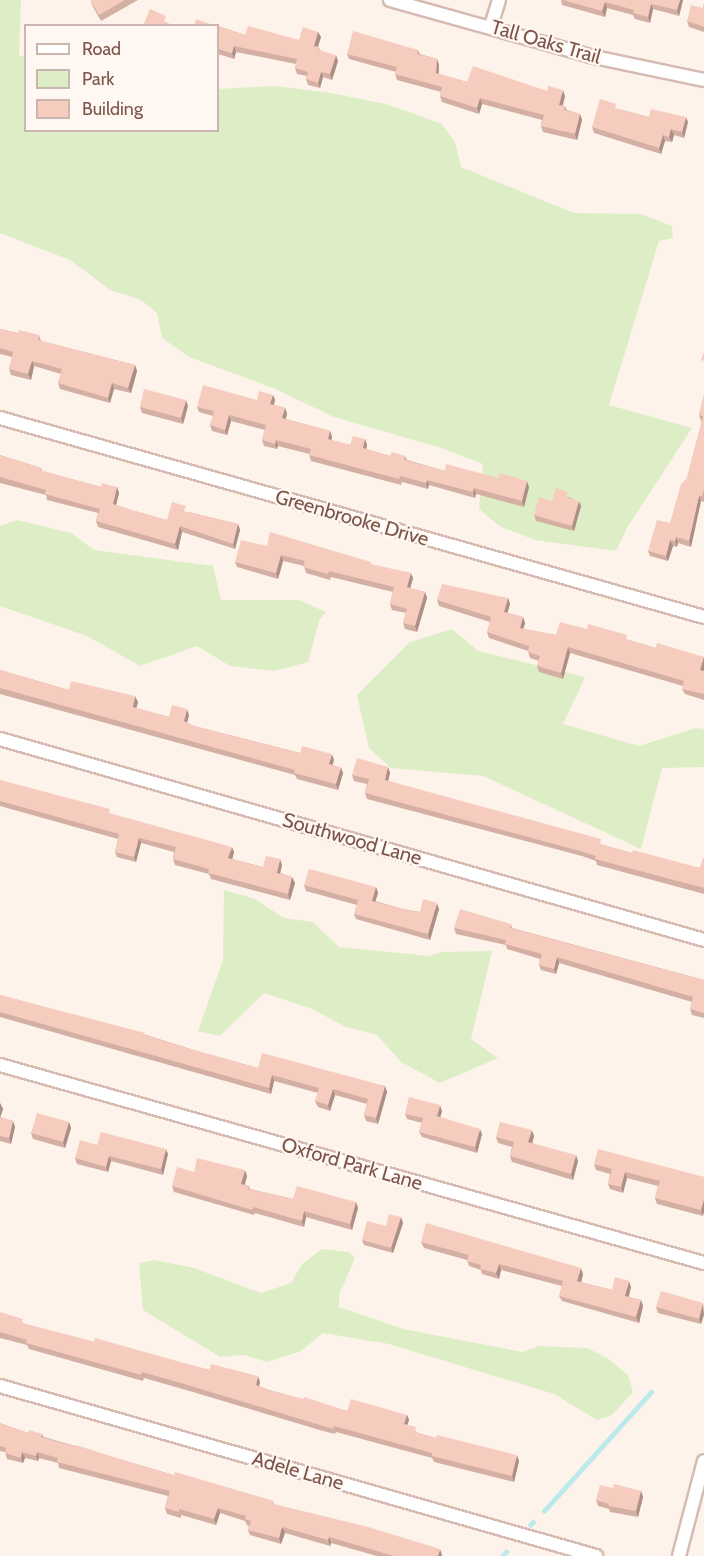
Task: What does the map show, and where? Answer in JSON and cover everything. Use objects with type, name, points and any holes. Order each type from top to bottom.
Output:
[{"type":"street","name":"Tall Oaks Trail","points":[[390,0],[491,26],[590,56],[704,80]]},
{"type":"street","points":[[491,26],[499,0]]},
{"type":"street","name":"Greenbrooke Drive","points":[[0,418],[704,618]]},
{"type":"street","name":"Southwood Lane","points":[[0,739],[704,940]]},
{"type":"street","name":"Oxford Park Lane","points":[[0,1065],[704,1263]]},
{"type":"street","name":"Adele Lane","points":[[0,1386],[596,1556]]},
{"type":"street","points":[[679,1556],[704,1461]]},
{"type":"green space","points":[[0,0],[21,0],[19,55],[24,57],[24,132],[219,132],[219,89],[275,86],[331,93],[386,104],[442,124],[455,142],[461,167],[574,213],[641,214],[672,226],[673,238],[659,241],[609,405],[692,428],[627,528],[616,551],[535,540],[499,526],[479,509],[483,464],[441,448],[334,417],[273,388],[189,357],[162,338],[157,313],[141,300],[110,290],[70,260],[0,233]]},
{"type":"green space","points":[[17,520],[71,533],[94,550],[213,566],[221,600],[299,600],[326,612],[319,621],[308,662],[275,671],[230,666],[197,646],[140,666],[87,636],[0,606],[0,526]]},
{"type":"green space","points":[[452,629],[478,651],[585,677],[563,724],[639,746],[696,728],[704,729],[704,767],[662,768],[641,849],[483,776],[391,768],[369,748],[357,695],[410,642]]},
{"type":"green space","points":[[224,890],[255,899],[284,918],[313,922],[339,947],[430,956],[440,952],[492,951],[471,1039],[498,1058],[440,1083],[401,1062],[377,1035],[346,1027],[312,1009],[264,993],[220,1036],[198,1031],[223,960]]},
{"type":"green space","points":[[322,1249],[349,1252],[355,1258],[339,1295],[339,1307],[403,1329],[523,1352],[538,1346],[587,1348],[607,1358],[628,1375],[633,1392],[612,1415],[597,1420],[554,1394],[389,1344],[323,1333],[301,1351],[267,1362],[244,1355],[220,1357],[143,1310],[139,1263],[154,1260],[194,1268],[261,1293],[291,1283],[302,1264]]},
{"type":"building","points":[[125,0],[99,15],[91,1]]},
{"type":"building","points":[[563,0],[680,0],[677,10],[651,4],[648,17],[633,13],[634,10],[605,2],[602,11]]},
{"type":"building","points":[[704,4],[704,27],[687,21],[691,5],[703,8]]},
{"type":"building","points":[[150,9],[166,16],[164,21],[170,24],[144,24]]},
{"type":"building","points":[[196,19],[210,24],[195,24]]},
{"type":"building","points":[[219,26],[245,35],[248,26],[299,40],[303,27],[318,32],[314,46],[319,47],[318,50],[336,55],[330,74],[321,72],[318,83],[306,79],[308,72],[295,68],[297,59],[234,46],[232,53],[219,49]]},
{"type":"building","points":[[353,31],[418,50],[417,54],[437,59],[436,73],[467,82],[473,66],[547,91],[548,86],[563,90],[559,105],[565,106],[564,110],[580,114],[575,134],[541,126],[544,115],[480,98],[477,108],[440,96],[442,87],[395,74],[397,67],[347,54]]},
{"type":"building","points":[[600,99],[616,104],[615,108],[649,117],[651,109],[686,117],[682,132],[671,129],[669,137],[663,135],[659,148],[592,127]]},
{"type":"building","points":[[0,329],[18,333],[19,330],[39,335],[38,340],[135,365],[128,388],[112,383],[108,398],[58,383],[62,369],[32,361],[28,374],[9,369],[13,352],[0,348]]},
{"type":"building","points":[[203,385],[257,400],[259,391],[273,395],[270,404],[285,408],[282,418],[330,431],[328,439],[350,445],[353,436],[365,439],[363,448],[390,456],[392,452],[405,456],[404,460],[445,471],[446,464],[498,478],[500,473],[527,481],[522,501],[474,488],[473,492],[427,480],[426,483],[400,476],[399,479],[309,455],[311,449],[276,440],[275,444],[262,440],[266,425],[229,415],[225,430],[210,425],[214,411],[197,407]]},
{"type":"building","points":[[144,389],[186,400],[181,418],[140,407]]},
{"type":"building","points":[[704,395],[704,489],[702,496],[699,496],[689,541],[676,537],[675,541],[670,540],[666,556],[648,551],[657,520],[670,523],[681,484],[687,478],[703,416],[699,415]]},
{"type":"building","points":[[0,455],[41,468],[40,470],[101,487],[102,483],[117,487],[113,504],[131,510],[167,520],[172,502],[186,506],[184,511],[238,524],[233,544],[180,526],[175,544],[96,521],[100,509],[45,494],[46,490],[0,477]]},
{"type":"building","points":[[556,488],[568,492],[566,497],[579,501],[572,526],[534,515],[539,497],[552,501]]},
{"type":"building","points":[[270,532],[371,562],[371,564],[411,573],[407,587],[425,592],[415,626],[403,623],[407,609],[390,604],[394,587],[303,567],[305,561],[281,555],[276,573],[235,562],[241,540],[267,546]]},
{"type":"building","points":[[442,584],[508,598],[504,612],[523,617],[520,628],[556,635],[560,622],[587,629],[588,624],[627,635],[626,639],[656,648],[657,643],[704,657],[700,670],[704,671],[704,694],[682,689],[684,681],[568,647],[561,673],[537,666],[540,656],[528,652],[529,646],[487,632],[491,617],[437,600]]},
{"type":"building","points":[[0,670],[69,690],[71,681],[135,696],[133,707],[169,717],[172,705],[187,709],[184,721],[194,726],[300,753],[302,746],[332,754],[329,764],[341,767],[336,784],[294,773],[295,770],[0,688]]},
{"type":"building","points":[[357,758],[388,767],[385,780],[601,839],[600,844],[632,853],[633,850],[700,868],[704,858],[704,888],[595,859],[596,856],[580,851],[365,793],[369,779],[352,775]]},
{"type":"building","points":[[0,780],[110,809],[109,813],[232,847],[228,858],[263,867],[266,856],[280,859],[277,873],[292,877],[288,894],[208,873],[209,869],[173,859],[176,847],[139,838],[134,857],[115,852],[119,834],[0,801]]},
{"type":"building","points":[[309,869],[376,887],[372,901],[420,912],[423,899],[437,903],[428,934],[354,914],[358,900],[304,885]]},
{"type":"building","points":[[460,909],[511,924],[510,928],[704,980],[704,1013],[690,1009],[693,997],[557,957],[554,969],[539,965],[542,954],[505,944],[506,940],[454,928]]},
{"type":"building","points":[[0,995],[145,1033],[144,1035],[258,1068],[262,1053],[385,1086],[376,1118],[364,1115],[368,1099],[333,1089],[328,1105],[315,1101],[319,1088],[272,1075],[269,1088],[0,1012]]},
{"type":"building","points":[[409,1097],[440,1105],[437,1116],[480,1129],[475,1147],[419,1132],[423,1118],[405,1114]]},
{"type":"building","points":[[37,1113],[69,1122],[63,1142],[31,1133]]},
{"type":"building","points":[[0,1117],[13,1121],[9,1138],[0,1136]]},
{"type":"building","points":[[500,1122],[532,1130],[528,1142],[576,1155],[571,1174],[510,1156],[514,1142],[496,1137]]},
{"type":"building","points":[[101,1132],[166,1149],[161,1169],[109,1156],[106,1167],[75,1158],[80,1140],[97,1145]]},
{"type":"building","points":[[598,1149],[704,1177],[704,1199],[701,1210],[655,1198],[660,1181],[625,1172],[621,1187],[608,1184],[612,1169],[594,1164]]},
{"type":"building","points":[[197,1158],[245,1170],[241,1184],[249,1186],[248,1189],[293,1199],[297,1186],[356,1202],[350,1224],[304,1211],[302,1221],[253,1207],[252,1210],[172,1186],[177,1167],[194,1172]]},
{"type":"building","points":[[389,1214],[401,1217],[391,1248],[362,1240],[367,1221],[386,1226]]},
{"type":"building","points":[[426,1223],[581,1268],[577,1281],[612,1290],[615,1277],[629,1281],[625,1296],[641,1300],[636,1317],[559,1296],[563,1281],[499,1264],[496,1273],[480,1269],[481,1265],[467,1261],[469,1255],[421,1242]]},
{"type":"building","points":[[661,1291],[703,1303],[699,1319],[656,1307]]},
{"type":"building","points":[[0,1312],[23,1319],[22,1323],[94,1342],[95,1338],[209,1370],[211,1364],[258,1376],[256,1385],[347,1411],[351,1399],[407,1415],[404,1424],[416,1427],[415,1432],[436,1438],[437,1435],[517,1455],[512,1476],[432,1456],[432,1453],[334,1426],[333,1429],[142,1372],[141,1375],[26,1343],[27,1340],[0,1332]]},
{"type":"building","points":[[0,1423],[145,1467],[174,1475],[175,1472],[274,1501],[274,1504],[368,1527],[440,1549],[438,1556],[394,1556],[329,1537],[328,1540],[282,1527],[279,1538],[248,1530],[251,1521],[245,1519],[246,1516],[218,1508],[214,1519],[179,1509],[179,1512],[165,1508],[170,1491],[57,1462],[58,1458],[37,1452],[36,1456],[22,1452],[21,1458],[5,1453],[6,1448],[0,1446]]},
{"type":"building","points":[[614,1484],[641,1491],[636,1511],[608,1506],[609,1504],[596,1500],[600,1485],[613,1488]]},
{"type":"waterway","points":[[544,1511],[651,1392]]},
{"type":"waterway","points":[[530,1525],[533,1522]]},
{"type":"waterway","points":[[502,1556],[506,1552]]}]
